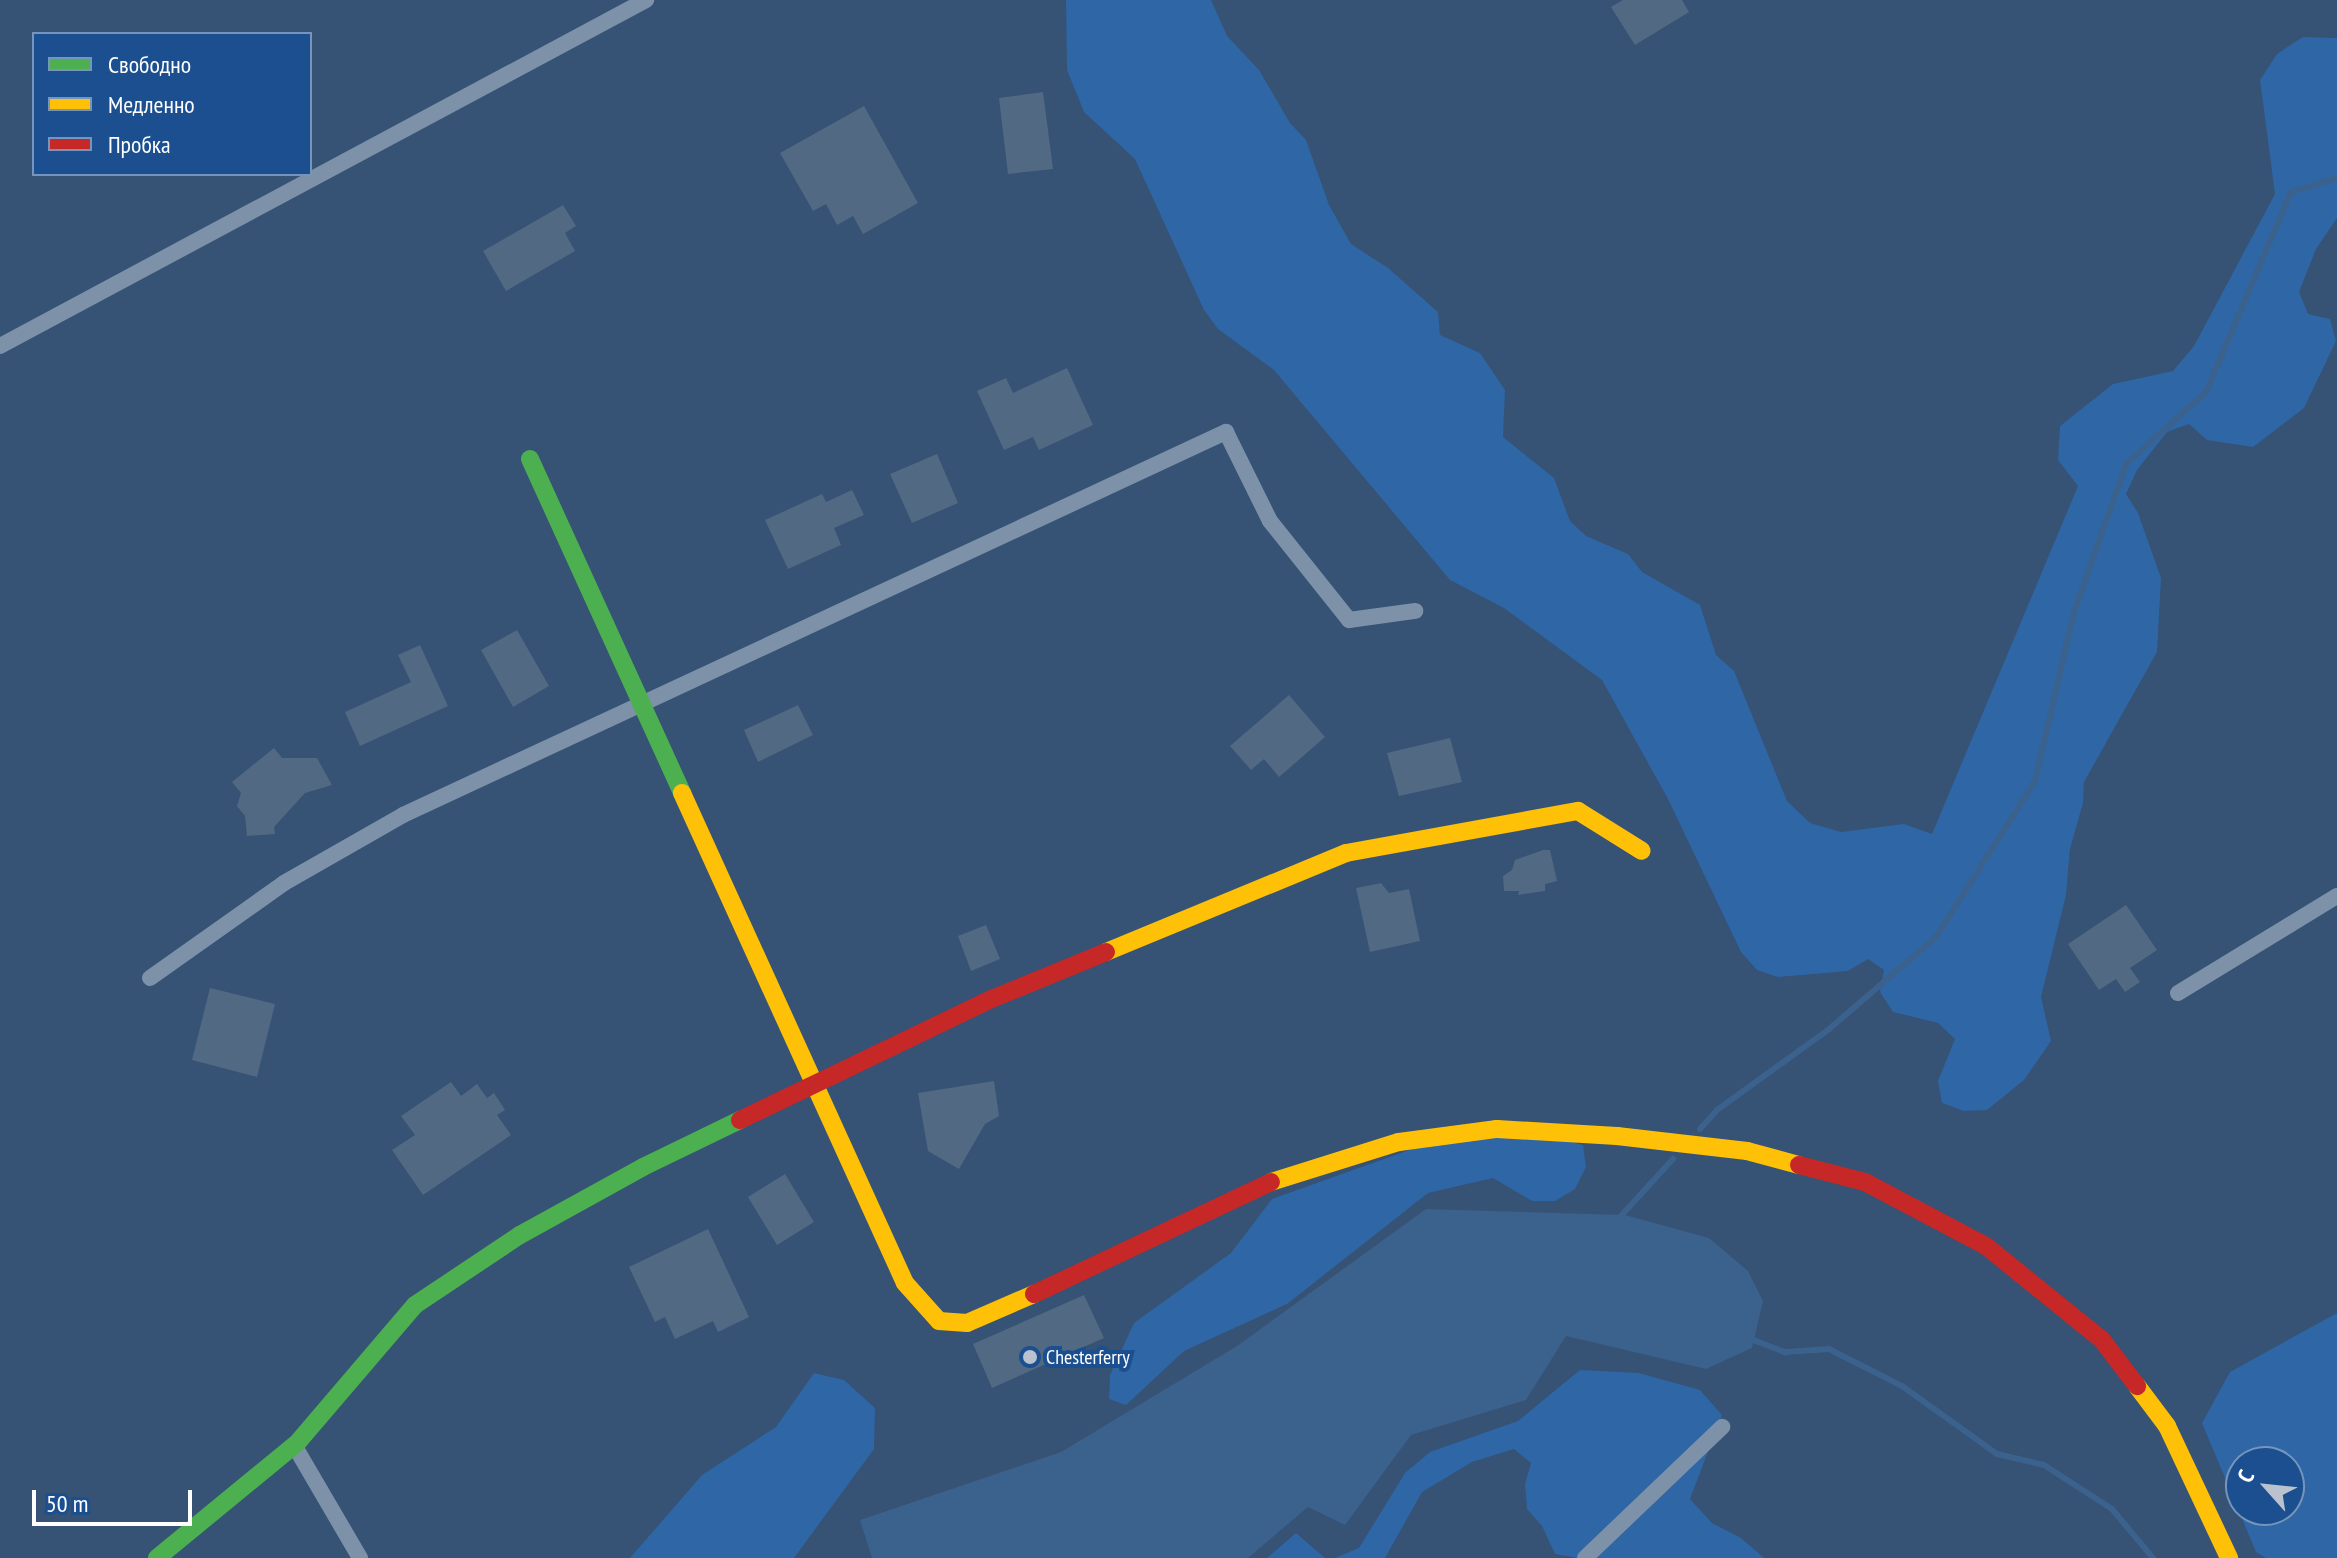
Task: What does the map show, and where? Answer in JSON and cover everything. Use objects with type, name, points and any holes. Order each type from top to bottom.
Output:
[{"type":"street","points":[[0,346],[646,0]]},
{"type":"street","points":[[150,978],[284,883],[403,815],[1226,432],[1270,521],[1349,620],[1415,611]]},
{"type":"street","points":[[530,459],[905,1283],[939,1321],[967,1323],[1022,1300],[1252,1188],[1399,1142],[1497,1129],[1617,1136],[1747,1151],[1865,1182],[1986,1246],[2102,1340],[2167,1426],[2229,1558]]},
{"type":"street","points":[[157,1558],[294,1445],[415,1305],[520,1235],[643,1167],[994,998],[1346,853],[1578,811],[1642,851]]},
{"type":"street","points":[[2178,993],[2337,896]]},
{"type":"street","points":[[1585,1558],[1722,1427]]},
{"type":"street","points":[[294,1445],[360,1558]]},
{"type":"shaded area","points":[[1066,0],[1211,0],[1227,36],[1259,70],[1290,123],[1306,140],[1329,205],[1351,244],[1388,268],[1438,312],[1440,335],[1480,353],[1505,390],[1503,437],[1554,478],[1570,521],[1586,536],[1628,554],[1642,572],[1700,605],[1716,655],[1734,671],[1787,801],[1810,823],[1841,832],[1904,824],[1932,834],[2078,486],[2058,460],[2060,426],[2113,384],[2173,371],[2194,346],[2275,194],[2260,80],[2277,54],[2303,37],[2337,38],[2337,218],[2316,249],[2299,292],[2308,314],[2330,319],[2336,341],[2304,408],[2253,447],[2207,440],[2189,424],[2167,432],[2137,470],[2126,494],[2138,513],[2161,578],[2157,652],[2084,782],[2083,803],[2070,849],[2066,895],[2041,997],[2051,1041],[2024,1080],[1987,1110],[1964,1111],[1942,1103],[1938,1081],[1955,1039],[1938,1023],[1893,1012],[1880,992],[1884,970],[1868,959],[1848,971],[1778,977],[1757,970],[1741,952],[1668,799],[1602,680],[1504,608],[1450,580],[1274,370],[1218,329],[1204,310],[1135,159],[1084,112],[1067,70]]},
{"type":"shaded area","points":[[1543,1134],[1583,1145],[1586,1167],[1575,1189],[1555,1201],[1532,1201],[1493,1178],[1428,1193],[1287,1304],[1184,1351],[1126,1405],[1109,1399],[1110,1375],[1134,1323],[1231,1253],[1272,1199],[1429,1143]]},
{"type":"shaded area","points":[[1426,1209],[1625,1215],[1709,1238],[1748,1271],[1763,1301],[1752,1348],[1706,1369],[1566,1336],[1526,1400],[1411,1435],[1345,1525],[1308,1507],[1248,1558],[872,1558],[860,1520],[1061,1452],[1237,1346]]},
{"type":"shaded area","points":[[2337,1313],[2337,1558],[2266,1558],[2256,1552],[2245,1526],[2305,1526],[2305,1446],[2225,1446],[2225,1478],[2202,1423],[2230,1372]]},
{"type":"shaded area","points":[[1580,1370],[1639,1373],[1700,1390],[1722,1415],[1690,1499],[1712,1523],[1741,1538],[1764,1558],[1578,1558],[1555,1554],[1542,1526],[1527,1509],[1525,1484],[1531,1463],[1514,1449],[1472,1462],[1422,1492],[1385,1558],[1335,1558],[1359,1548],[1405,1473],[1430,1452],[1518,1421]]},
{"type":"shaded area","points":[[814,1373],[844,1380],[875,1408],[874,1449],[794,1558],[630,1558],[702,1475],[776,1427]]},
{"type":"shaded area","points":[[1296,1533],[1325,1558],[1267,1558]]},
{"type":"building","points":[[1623,0],[1682,0],[1689,12],[1635,45],[1611,7]]},
{"type":"building","points":[[1043,92],[1053,169],[1008,174],[999,98]]},
{"type":"building","points":[[864,106],[918,203],[863,234],[853,216],[837,225],[826,204],[813,211],[780,153]]},
{"type":"building","points":[[563,205],[576,226],[565,233],[575,251],[506,291],[483,251]]},
{"type":"building","points":[[1067,368],[1093,425],[1039,450],[1033,437],[1004,450],[977,391],[1006,378],[1013,393]]},
{"type":"building","points":[[937,454],[958,503],[912,523],[890,474]]},
{"type":"building","points":[[852,490],[864,515],[834,528],[841,545],[788,569],[765,520],[822,494],[826,502]]},
{"type":"building","points":[[517,630],[549,686],[513,707],[481,650]]},
{"type":"building","points":[[420,645],[448,706],[360,746],[345,712],[411,682],[398,655]]},
{"type":"building","points":[[1289,695],[1325,737],[1279,777],[1264,759],[1251,770],[1230,746]]},
{"type":"building","points":[[798,705],[813,735],[758,762],[744,730]]},
{"type":"building","points":[[1450,738],[1462,782],[1399,796],[1387,753]]},
{"type":"building","points":[[274,748],[282,758],[317,758],[332,785],[305,793],[274,827],[275,834],[247,836],[245,816],[237,806],[241,793],[232,782]]},
{"type":"building","points":[[1550,850],[1557,881],[1545,884],[1545,891],[1518,895],[1519,891],[1504,891],[1503,876],[1512,870],[1515,860]]},
{"type":"building","points":[[1381,883],[1389,893],[1409,889],[1420,941],[1370,952],[1356,888]]},
{"type":"building","points":[[2126,905],[2157,950],[2130,968],[2140,982],[2125,992],[2116,979],[2099,990],[2068,944]]},
{"type":"building","points":[[986,925],[1000,959],[971,971],[958,936]]},
{"type":"building","points":[[210,988],[275,1004],[257,1077],[192,1060]]},
{"type":"building","points":[[994,1081],[999,1116],[985,1124],[959,1169],[928,1151],[918,1093]]},
{"type":"building","points":[[451,1082],[461,1096],[477,1084],[487,1098],[494,1093],[505,1110],[497,1115],[511,1135],[423,1195],[392,1150],[415,1135],[401,1116]]},
{"type":"building","points":[[785,1174],[814,1222],[777,1245],[748,1197]]},
{"type":"building","points":[[708,1229],[749,1317],[718,1332],[713,1321],[675,1339],[665,1317],[655,1322],[629,1267]]},
{"type":"building","points":[[1084,1295],[1104,1338],[992,1388],[973,1344]]},
{"type":"waterway","points":[[1700,1129],[1717,1110],[1828,1030],[1936,937],[2035,781],[2074,612],[2126,464],[2206,392],[2291,192],[2337,178]]},
{"type":"waterway","points":[[1619,1218],[1673,1159]]},
{"type":"waterway","points":[[1748,1338],[1785,1352],[1829,1349],[1902,1386],[1997,1454],[2044,1465],[2112,1509],[2153,1558]]},
{"type":"traffic: fast","points":[[530,459],[682,793]]},
{"type":"traffic: fast","points":[[157,1558],[298,1442],[415,1305],[520,1235],[643,1167],[740,1120]]},
{"type":"traffic: slow","points":[[682,793],[905,1283],[939,1321],[967,1323],[1034,1294]]},
{"type":"traffic: slow","points":[[1106,952],[1346,853],[1578,811],[1642,851]]},
{"type":"traffic: slow","points":[[1271,1182],[1399,1142],[1497,1129],[1617,1136],[1747,1151],[1799,1165]]},
{"type":"traffic: slow","points":[[2137,1386],[2167,1426],[2229,1558]]},
{"type":"traffic: jam","points":[[740,1120],[994,998],[1106,952]]},
{"type":"traffic: jam","points":[[1799,1165],[1865,1182],[1986,1246],[2102,1340],[2137,1386]]},
{"type":"traffic: jam","points":[[1034,1294],[1271,1182]]},
{"type":"place","name":"Chesterferry","points":[[1030,1357]]}]
